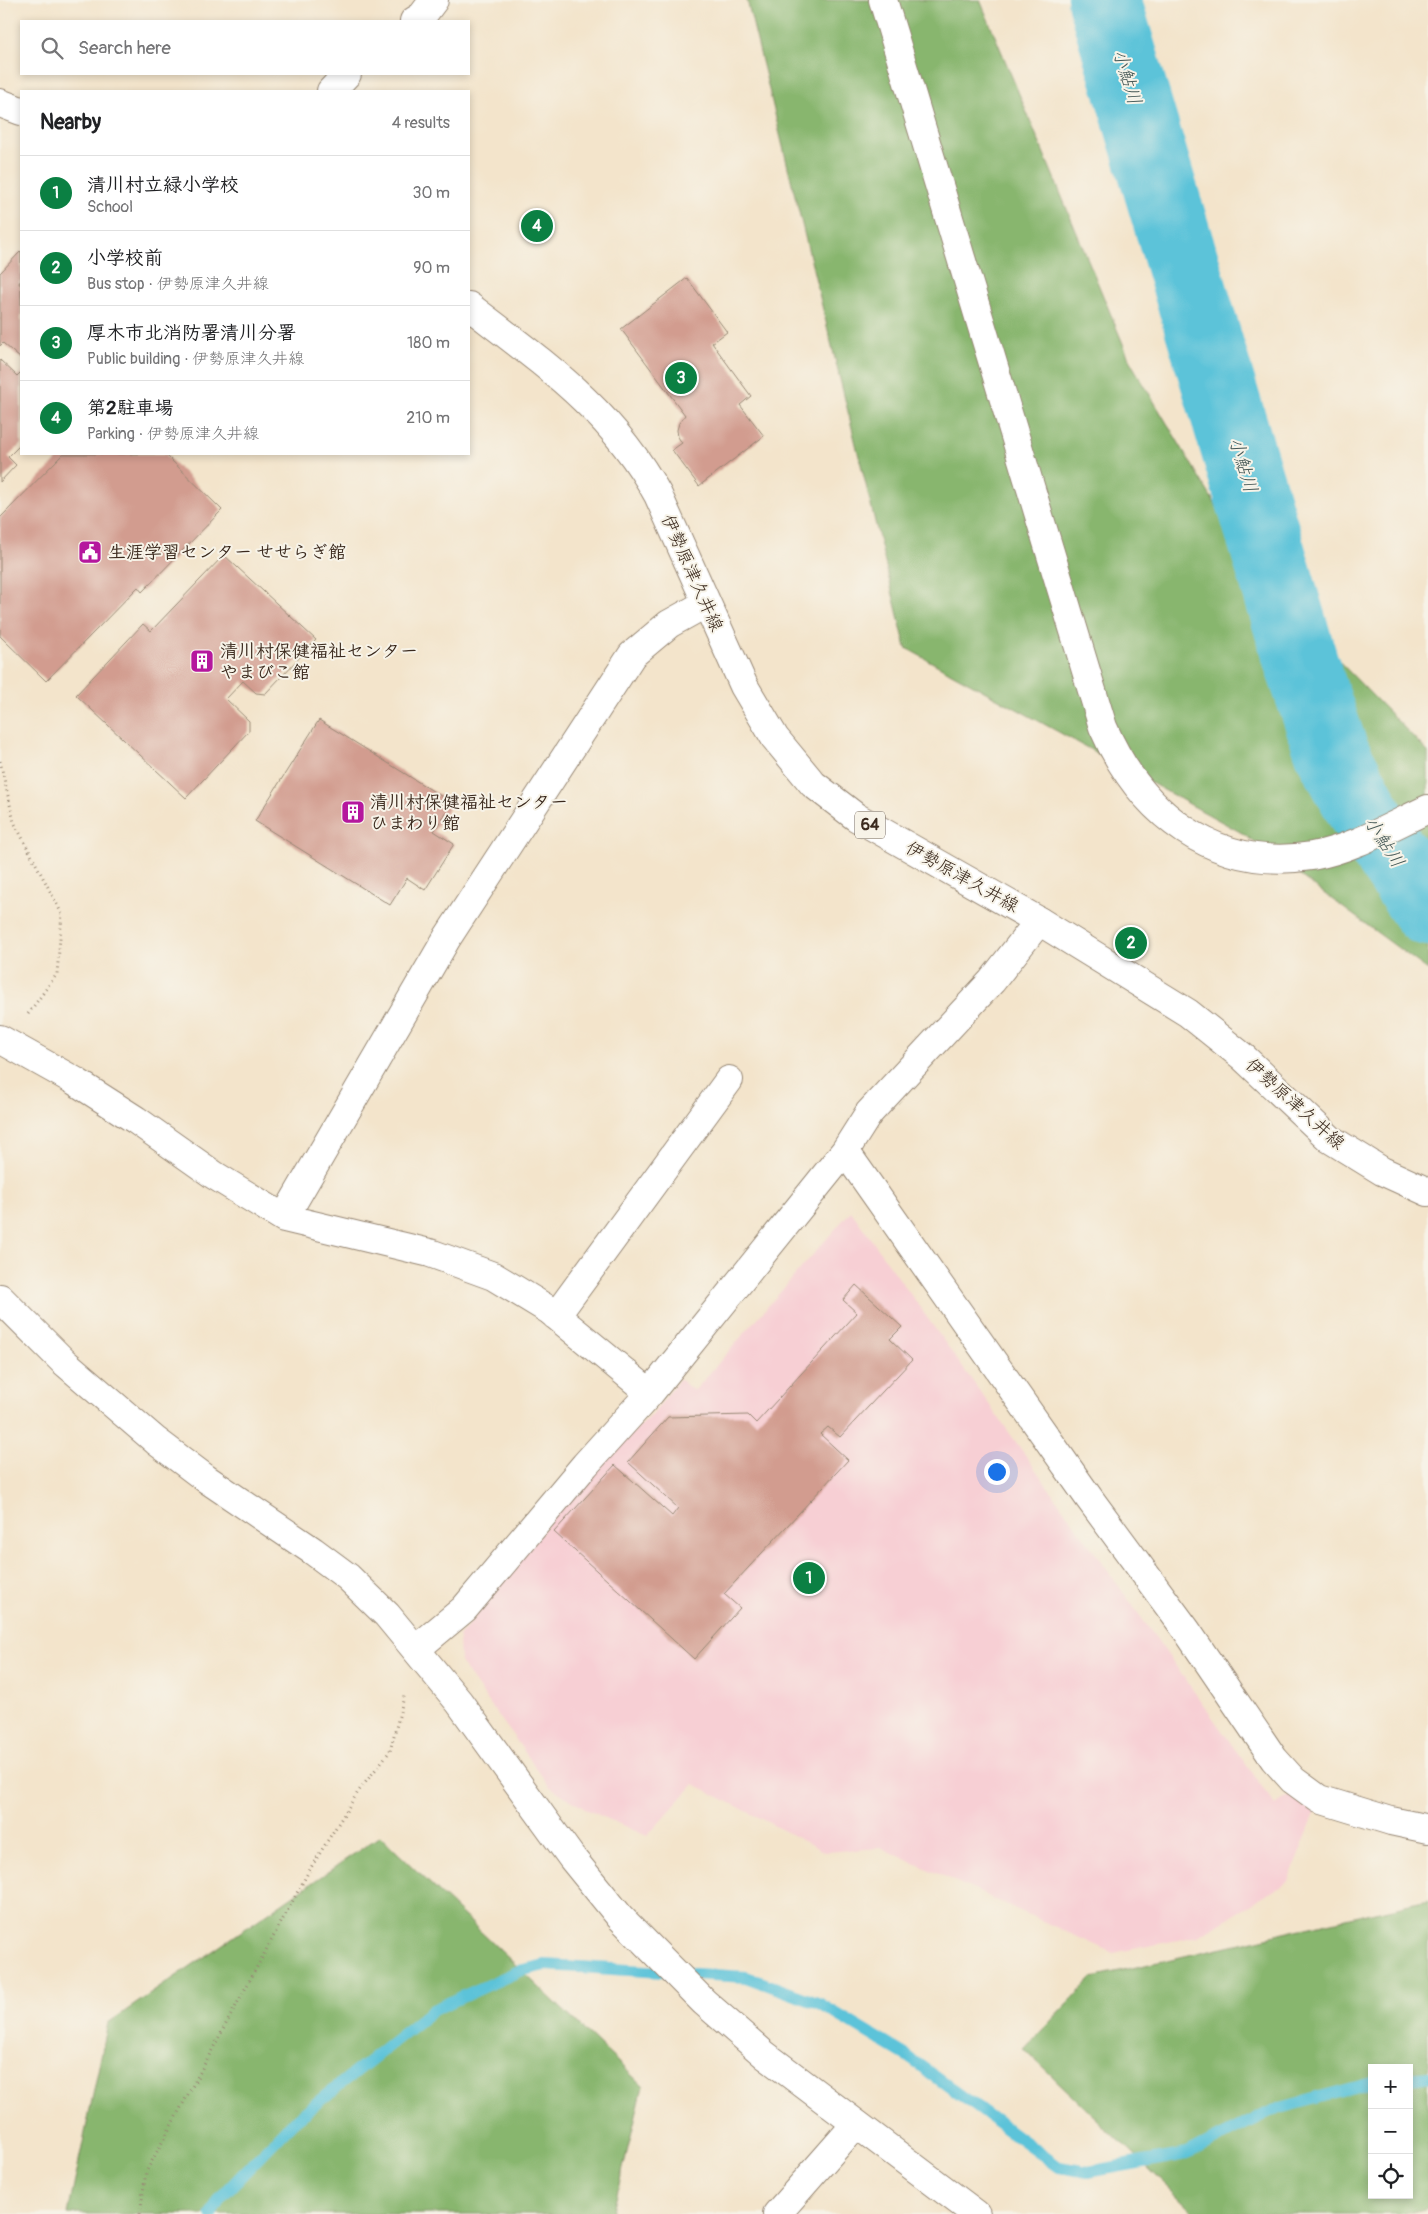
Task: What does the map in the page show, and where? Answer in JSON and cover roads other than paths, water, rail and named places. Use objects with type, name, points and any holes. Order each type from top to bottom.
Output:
[{"type":"street","points":[[416,20],[422,16],[434,0]]},
{"type":"street","points":[[883,0],[1103,727],[1124,769],[1151,804],[1182,830],[1216,847],[1248,857],[1311,856],[1342,848],[1428,809]]},
{"type":"street","points":[[333,90],[346,75]]},
{"type":"street","points":[[0,103],[20,111]]},
{"type":"street","name":"伊勢原津久井線","points":[[470,307],[566,382],[594,407],[623,440],[643,468],[658,495],[730,659],[760,714],[775,738],[813,784],[856,817],[1039,921],[1195,1018],[1243,1057],[1330,1139],[1382,1171],[1428,1192]]},
{"type":"street","points":[[284,1218],[446,938],[632,655],[669,624],[705,604]]},
{"type":"street","points":[[416,1648],[464,1609],[585,1464],[650,1392],[845,1151],[869,1113],[992,981],[1039,921]]},
{"type":"street","points":[[4,1040],[121,1110],[214,1175],[284,1218],[430,1253],[493,1276],[556,1316],[650,1392]]},
{"type":"street","points":[[556,1316],[729,1080]]},
{"type":"street","points":[[845,1151],[1088,1498],[1186,1631],[1274,1759],[1293,1780],[1318,1799],[1391,1821],[1428,1829]]},
{"type":"street","points":[[0,1298],[63,1361],[156,1441],[205,1478],[348,1577],[416,1648],[460,1702],[572,1858],[620,1917],[704,2002],[765,2055],[976,2214]]},
{"type":"street","points":[[777,2214],[856,2124]]},
{"type":"waterway","name":"小鮎川","points":[[1104,0],[1302,665],[1332,752],[1373,828],[1428,909]]},
{"type":"waterway","points":[[211,2214],[220,2198],[293,2122],[433,2010],[519,1971],[545,1965],[746,1977],[820,2004],[907,2056],[1059,2167],[1088,2172],[1187,2154],[1272,2110],[1368,2084]]},
{"type":"waterway","points":[[1413,2079],[1428,2077]]},
{"type":"place","name":"第2駐車場","points":[[537,226]]},
{"type":"place","name":"厚木市北消防署清川分署","points":[[681,378]]},
{"type":"place","name":"生涯学習センター せせらぎ館","points":[[90,552]]},
{"type":"place","name":"清川村保健福祉センター やまびこ館","points":[[202,661]]},
{"type":"place","name":"清川村保健福祉センター ひまわり館","points":[[353,812]]},
{"type":"place","name":"小学校前","points":[[1131,943]]},
{"type":"place","name":"清川村立緑小学校","points":[[809,1578]]}]
